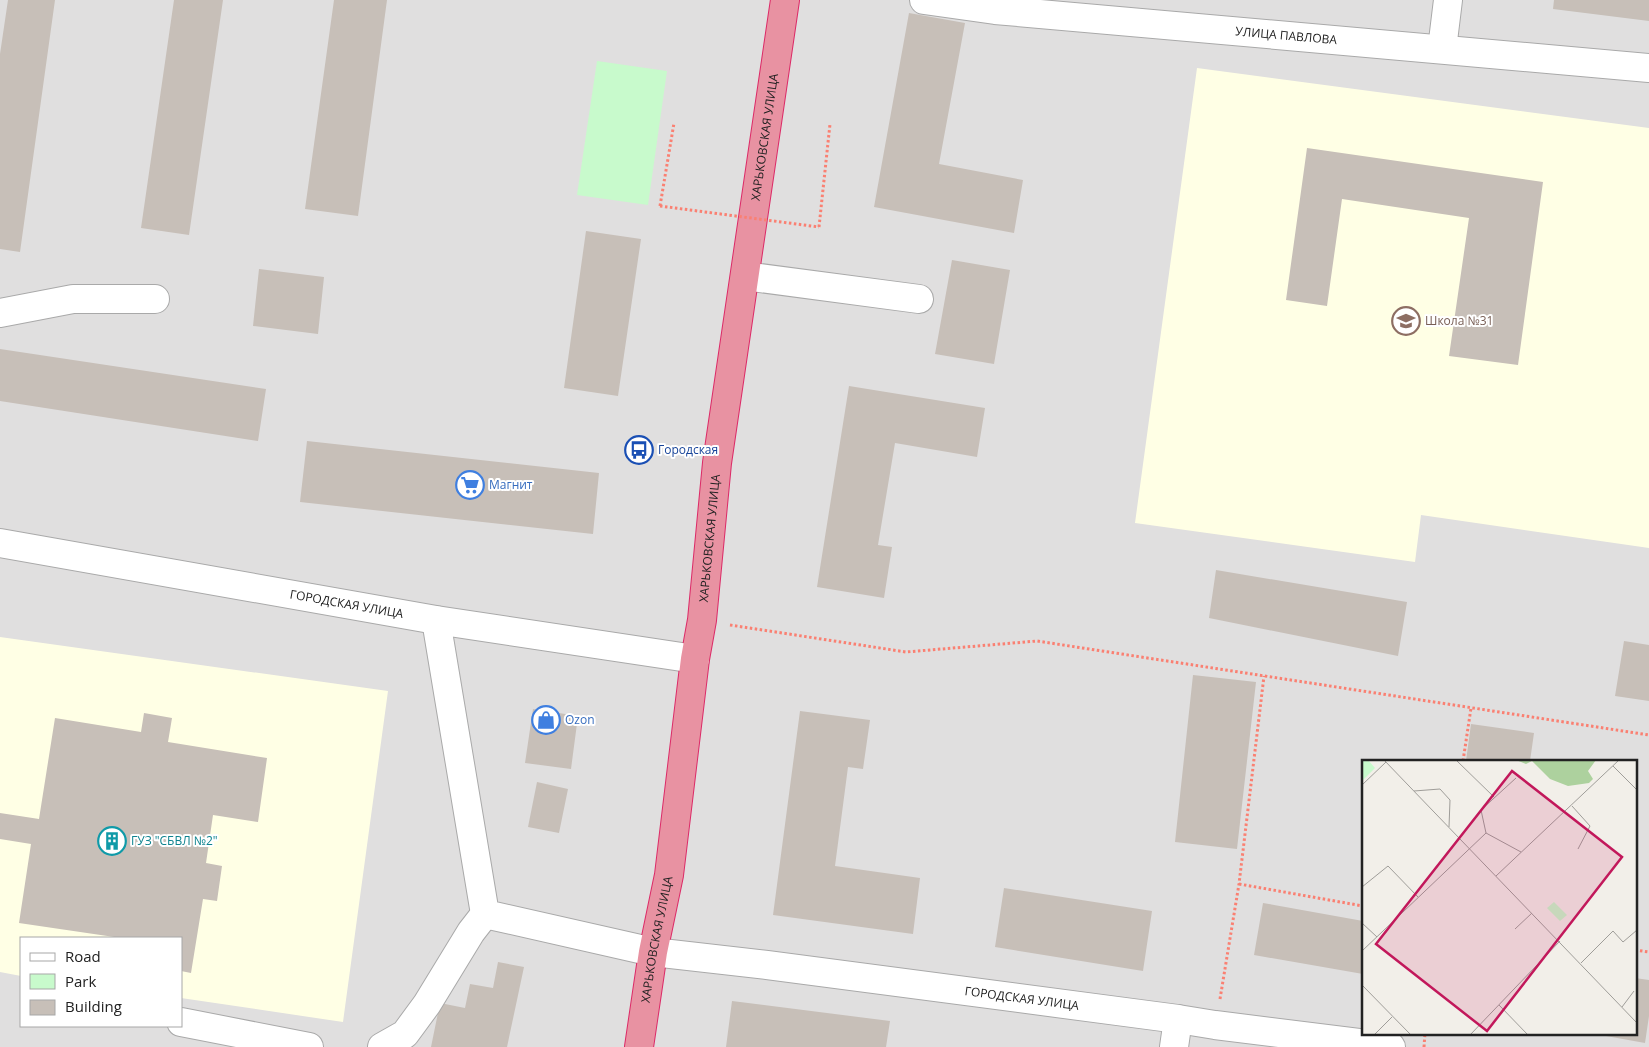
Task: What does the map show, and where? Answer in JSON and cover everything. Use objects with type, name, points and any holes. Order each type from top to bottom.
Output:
[{"type":"highway","name":"ХАРЬКОВСКАЯ УЛИЦА","points":[[639,1047],[653,952],[668,875],[695,659],[702,620],[717,463],[785,0]]},
{"type":"street","name":"УЛИЦА ПАВЛОВА","points":[[924,0],[995,10],[1649,68]]},
{"type":"street","points":[[1442,49],[1448,0]]},
{"type":"street","points":[[744,276],[919,300]]},
{"type":"street","points":[[0,314],[73,299],[155,299]]},
{"type":"street","name":"ГОРОДСКАЯ УЛИЦА","points":[[0,543],[436,620],[695,659]]},
{"type":"street","points":[[382,1047],[405,1034],[427,1004],[471,932],[485,914],[436,620]]},
{"type":"street","name":"ГОРОДСКАЯ УЛИЦА","points":[[485,914],[653,952],[1178,1018],[1215,1025],[1391,1047]]},
{"type":"street","points":[[1174,1047],[1178,1018]]},
{"type":"street","points":[[182,1022],[240,1040],[309,1047]]},
{"type":"path","points":[[674,123],[660,206],[819,227],[830,124]]},
{"type":"path","points":[[702,620],[906,652],[1037,641],[1649,735]]},
{"type":"path","points":[[1215,1025],[1239,884],[1264,676]]},
{"type":"path","points":[[1463,760],[1471,708]]},
{"type":"path","points":[[1239,884],[1362,906]]},
{"type":"path","points":[[1636,950],[1649,952]]},
{"type":"path","points":[[1424,1047],[1425,1034]]},
{"type":"shaded area","points":[[0,0],[1649,0],[1649,1047],[0,1047]]},
{"type":"shaded area","name":"Школа №31","points":[[1197,68],[1649,128],[1649,548],[1421,515],[1415,562],[1135,523]]},
{"type":"shaded area","points":[[0,637],[388,691],[343,1022],[182,998],[182,937],[20,937],[20,976],[0,972]]},
{"type":"green space","points":[[597,61],[667,71],[648,205],[577,195]]},
{"type":"building","points":[[8,0],[55,0],[20,252],[0,249],[0,54]]},
{"type":"building","points":[[174,0],[223,0],[189,235],[141,228]]},
{"type":"building","points":[[334,0],[387,0],[358,216],[305,209]]},
{"type":"building","points":[[1554,0],[1649,0],[1649,21],[1553,9]]},
{"type":"building","points":[[909,13],[965,23],[939,164],[1023,180],[1014,233],[874,207]]},
{"type":"building","points":[[1307,148],[1543,182],[1518,365],[1449,356],[1469,218],[1342,199],[1327,306],[1286,300]]},
{"type":"building","points":[[586,231],[641,239],[618,396],[564,388]]},
{"type":"building","points":[[952,260],[1010,270],[994,364],[935,354]]},
{"type":"building","points":[[259,269],[324,277],[318,334],[253,326]]},
{"type":"building","points":[[0,349],[266,389],[258,441],[0,401]]},
{"type":"building","points":[[849,386],[985,408],[977,457],[895,443],[878,545],[892,547],[884,598],[817,587]]},
{"type":"building","points":[[307,441],[599,473],[593,534],[300,502]]},
{"type":"building","points":[[1216,570],[1407,602],[1398,656],[1209,618]]},
{"type":"building","points":[[1624,641],[1649,645],[1649,701],[1615,696]]},
{"type":"building","points":[[1193,675],[1256,682],[1237,849],[1175,842]]},
{"type":"building","points":[[533,709],[578,716],[571,769],[525,763]]},
{"type":"building","points":[[800,711],[870,720],[863,769],[848,767],[835,866],[920,878],[913,934],[773,915]]},
{"type":"building","name":"ГУЗ \"СБВЛ №2\"","points":[[144,713],[172,718],[168,742],[267,758],[258,822],[213,815],[206,863],[222,866],[217,901],[203,899],[191,973],[182,971],[182,937],[114,937],[19,923],[31,844],[0,839],[0,813],[39,819],[55,718],[141,732]]},
{"type":"building","points":[[1471,724],[1534,733],[1530,760],[1466,760]]},
{"type":"building","points":[[537,782],[568,789],[559,833],[528,827]]},
{"type":"building","points":[[1004,888],[1152,911],[1143,971],[995,947]]},
{"type":"building","points":[[1263,903],[1362,921],[1362,974],[1254,955]]},
{"type":"building","points":[[498,962],[524,967],[507,1047],[431,1047],[440,1003],[465,1008],[470,984],[493,988]]},
{"type":"building","points":[[1636,978],[1649,980],[1649,1016],[1645,1043],[1595,1034],[1636,1034]]},
{"type":"building","points":[[732,1001],[890,1021],[886,1047],[726,1047]]},
{"type":"place","name":"Школа №31","points":[[1406,321]]},
{"type":"place","name":"Городская","points":[[639,450]]},
{"type":"place","name":"Магнит","points":[[470,485]]},
{"type":"place","name":"Ozon","points":[[546,720]]},
{"type":"place","name":"ГУЗ \"СБВЛ №2\"","points":[[112,841]]}]
